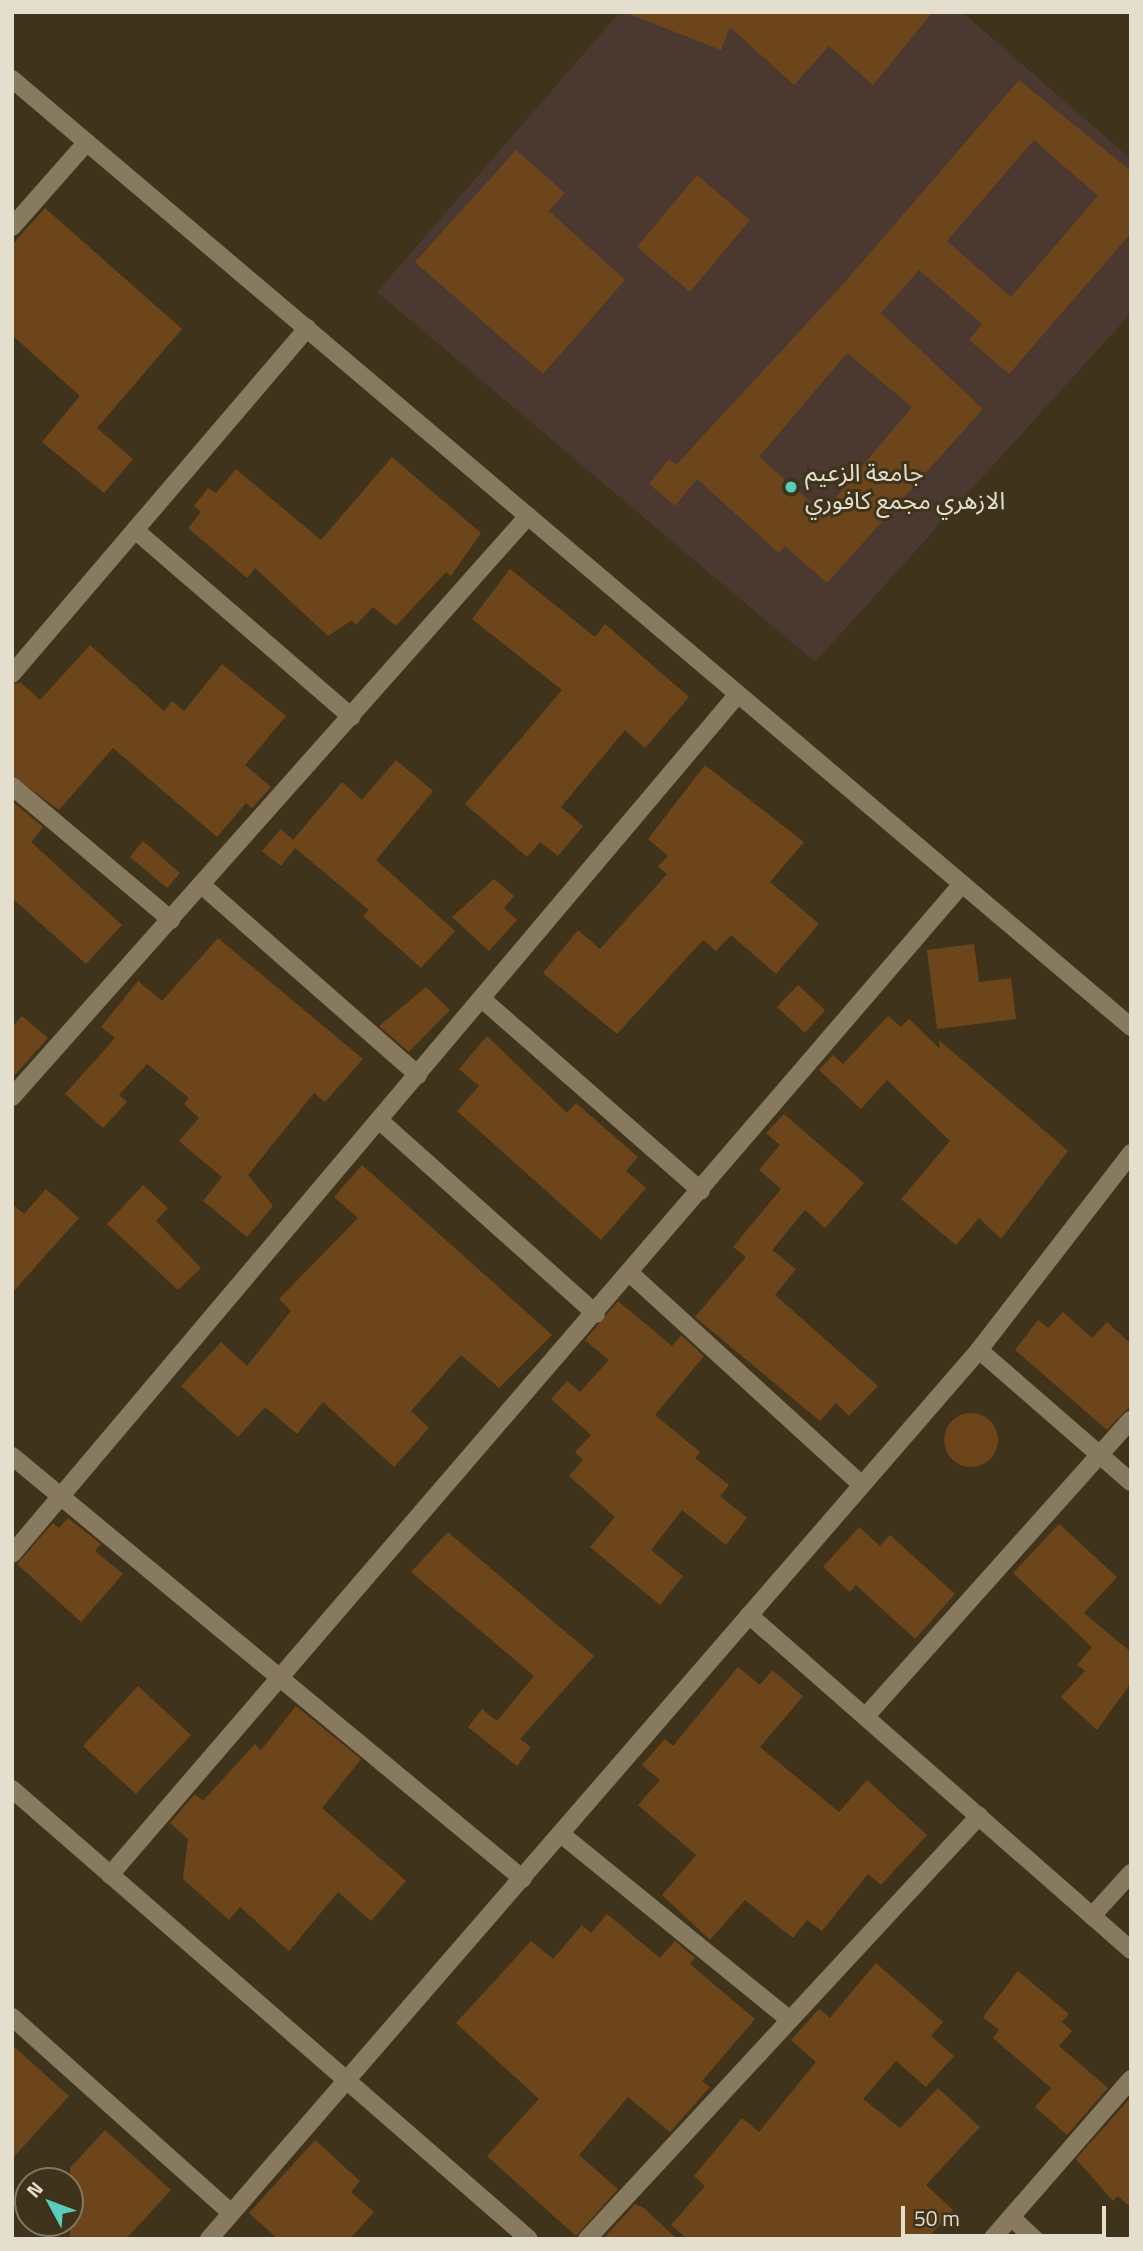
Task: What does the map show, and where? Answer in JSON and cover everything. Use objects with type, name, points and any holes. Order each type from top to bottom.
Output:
[{"type":"street","points":[[12,79],[1131,1027]]},
{"type":"street","points":[[12,227],[87,142]]},
{"type":"street","points":[[12,674],[307,328]]},
{"type":"street","points":[[12,1097],[204,887],[528,516]]},
{"type":"street","points":[[135,530],[352,717]]},
{"type":"street","points":[[12,1554],[738,694]]},
{"type":"street","points":[[12,786],[172,920]]},
{"type":"street","points":[[110,1875],[277,1677],[632,1275],[962,884]]},
{"type":"street","points":[[204,887],[418,1075]]},
{"type":"street","points":[[482,999],[701,1191]]},
{"type":"street","points":[[379,1120],[596,1314]]},
{"type":"street","points":[[209,2239],[349,2082],[979,1350],[1131,1153]]},
{"type":"street","points":[[632,1275],[861,1484]]},
{"type":"street","points":[[979,1350],[1131,1482]]},
{"type":"street","points":[[866,1716],[1131,1420]]},
{"type":"street","points":[[12,1456],[60,1500],[523,1879]]},
{"type":"street","points":[[749,1615],[1131,1950]]},
{"type":"street","points":[[14,1794],[529,2239]]},
{"type":"street","points":[[587,2239],[979,1816]]},
{"type":"street","points":[[561,1834],[790,2020]]},
{"type":"street","points":[[1092,1916],[1131,1873]]},
{"type":"street","points":[[13,2018],[231,2213]]},
{"type":"street","points":[[992,2239],[1131,2079]]},
{"type":"street","points":[[1011,2217],[1035,2239]]},
{"type":"shaded area","name":"جامعة الزعيم الازهري مجمع كافوري","points":[[620,12],[962,12],[1131,159],[1131,313],[815,662],[377,292]]},
{"type":"building","points":[[624,12],[933,12],[873,85],[829,46],[794,85],[730,27],[721,50]]},
{"type":"building","points":[[1019,80],[1131,171],[1131,233],[1009,374],[969,340],[982,324],[919,270],[881,313],[983,409],[827,583],[785,546],[779,553],[697,479],[675,506],[649,484],[669,459],[676,465],[845,282]],"holes":[[[1034,140],[1098,196],[1011,297],[947,241]],[[847,353],[912,407],[823,513],[759,457]]]},
{"type":"building","points":[[516,150],[565,193],[549,211],[625,280],[543,374],[415,262]]},
{"type":"building","points":[[697,175],[750,220],[690,292],[637,247]]},
{"type":"building","points":[[45,208],[182,329],[97,428],[133,459],[104,493],[42,442],[80,396],[12,335],[12,245]]},
{"type":"building","points":[[392,457],[481,533],[451,576],[446,572],[396,626],[373,607],[356,625],[352,620],[328,636],[255,568],[247,578],[188,528],[201,512],[194,506],[208,488],[216,493],[236,469],[321,540]]},
{"type":"building","points":[[510,569],[595,637],[605,624],[689,697],[645,748],[625,730],[561,807],[583,826],[558,856],[540,842],[527,857],[465,804],[562,690],[472,619]]},
{"type":"building","points":[[90,645],[164,711],[172,701],[184,711],[222,664],[286,716],[245,765],[271,787],[252,808],[246,803],[217,837],[113,748],[59,810],[12,775],[12,685],[20,682],[40,700]]},
{"type":"building","points":[[396,760],[433,791],[376,860],[455,931],[421,968],[363,916],[369,910],[295,848],[281,866],[262,851],[281,829],[293,840],[342,782],[362,800]]},
{"type":"building","points":[[705,765],[804,842],[770,882],[819,924],[776,974],[731,935],[716,951],[703,940],[617,1034],[543,973],[578,930],[600,949],[667,874],[658,866],[668,856],[648,839]]},
{"type":"building","points":[[12,801],[43,827],[31,842],[122,925],[86,964],[12,898]]},
{"type":"building","points":[[143,841],[180,873],[167,888],[130,857]]},
{"type":"building","points":[[494,879],[514,896],[504,908],[517,920],[489,951],[452,917]]},
{"type":"building","points":[[218,938],[363,1059],[325,1102],[314,1093],[248,1175],[273,1206],[247,1237],[203,1201],[222,1177],[179,1141],[199,1118],[184,1104],[189,1098],[147,1064],[119,1095],[127,1102],[103,1128],[65,1094],[115,1038],[101,1027],[138,981],[162,1001]]},
{"type":"building","points":[[974,944],[979,982],[1011,978],[1016,1019],[937,1029],[927,950]]},
{"type":"building","points":[[798,985],[825,1010],[805,1033],[777,1007]]},
{"type":"building","points":[[426,987],[450,1010],[409,1052],[379,1026]]},
{"type":"building","points":[[22,1016],[48,1038],[12,1078],[12,1027]]},
{"type":"building","points":[[888,1016],[901,1027],[909,1019],[940,1049],[939,1040],[1068,1151],[1001,1239],[979,1218],[956,1245],[901,1199],[950,1141],[887,1080],[861,1109],[819,1070],[833,1055],[843,1064]]},
{"type":"building","points":[[487,1036],[567,1113],[576,1103],[638,1157],[626,1171],[646,1188],[601,1240],[457,1111],[479,1086],[459,1069]]},
{"type":"building","points":[[784,1114],[864,1183],[825,1228],[805,1210],[772,1250],[796,1269],[775,1295],[878,1386],[849,1416],[836,1403],[820,1421],[695,1317],[746,1257],[733,1247],[781,1189],[759,1170],[780,1145],[766,1133]]},
{"type":"building","points":[[362,1165],[552,1335],[499,1388],[461,1355],[411,1411],[429,1428],[394,1467],[323,1402],[297,1434],[265,1407],[238,1437],[181,1386],[221,1342],[247,1366],[291,1311],[279,1299],[358,1218],[334,1197]]},
{"type":"building","points":[[143,1185],[168,1208],[156,1221],[201,1268],[178,1290],[107,1224]]},
{"type":"building","points":[[46,1189],[79,1218],[12,1293],[12,1204],[24,1214]]},
{"type":"building","points":[[618,1301],[672,1346],[681,1335],[704,1356],[655,1415],[700,1452],[695,1458],[729,1485],[720,1496],[747,1518],[726,1545],[682,1510],[651,1550],[683,1576],[660,1605],[590,1547],[615,1517],[569,1476],[583,1460],[575,1452],[591,1435],[551,1399],[567,1381],[580,1392],[609,1360],[585,1340]]},
{"type":"building","points":[[1063,1312],[1092,1338],[1107,1322],[1131,1344],[1131,1405],[1107,1430],[1015,1350],[1038,1320],[1048,1328]]},
{"type":"building","points":[[971,1413],[990,1421],[998,1440],[990,1459],[971,1467],[952,1459],[944,1440],[952,1421]]},
{"type":"building","points":[[68,1518],[101,1544],[95,1551],[123,1574],[81,1622],[17,1564],[53,1523],[59,1528]]},
{"type":"building","points":[[1059,1524],[1117,1577],[1084,1613],[1131,1652],[1131,1683],[1097,1730],[1061,1697],[1085,1671],[1077,1665],[1092,1647],[1013,1573]]},
{"type":"building","points":[[859,1527],[880,1546],[890,1535],[955,1594],[915,1639],[856,1585],[850,1592],[823,1567]]},
{"type":"building","points":[[448,1532],[594,1656],[520,1739],[531,1747],[517,1766],[468,1727],[482,1709],[497,1721],[534,1676],[411,1572]]},
{"type":"building","points":[[738,1667],[760,1685],[772,1670],[803,1696],[760,1747],[839,1812],[867,1780],[927,1835],[881,1885],[868,1874],[822,1931],[807,1920],[793,1938],[745,1900],[710,1940],[662,1895],[696,1855],[638,1805],[660,1780],[642,1765],[665,1739],[673,1746]]},
{"type":"building","points":[[138,1686],[191,1735],[136,1794],[83,1746]]},
{"type":"building","points":[[296,1706],[361,1759],[322,1808],[406,1881],[371,1921],[338,1892],[289,1951],[240,1907],[229,1920],[183,1879],[188,1839],[170,1823],[195,1794],[203,1801],[255,1744],[261,1750]]},
{"type":"building","points":[[607,1914],[660,1958],[675,1941],[695,1958],[690,1964],[755,2019],[702,2081],[710,2087],[670,2132],[628,2097],[579,2155],[618,2189],[576,2236],[487,2156],[539,2099],[456,2023],[531,1941],[553,1959],[582,1925],[591,1933]]},
{"type":"building","points":[[876,1963],[943,2022],[931,2036],[954,2056],[926,2087],[896,2061],[863,2099],[900,2128],[938,2088],[980,2127],[926,2185],[953,2210],[927,2239],[687,2239],[671,2225],[705,2186],[694,2176],[742,2118],[759,2132],[816,2062],[791,2040],[819,2009],[830,2018]]},
{"type":"building","points":[[1018,1971],[1069,2014],[1062,2022],[1072,2031],[1059,2046],[1108,2088],[1067,2135],[1035,2107],[1051,2088],[993,2038],[999,2030],[983,2017]]},
{"type":"building","points":[[12,2045],[69,2096],[12,2159]]},
{"type":"building","points":[[1131,2097],[1131,2208],[1118,2196],[1113,2201],[1076,2159]]},
{"type":"building","points":[[105,2130],[171,2190],[126,2239],[70,2239],[84,2237],[84,2167],[71,2167]]},
{"type":"building","points":[[315,2140],[360,2181],[351,2192],[374,2212],[350,2239],[278,2239],[249,2213]]},
{"type":"building","points":[[635,2204],[644,2208],[677,2239],[603,2239]]},
{"type":"place","name":"جامعة الزعيم الازهري مجمع كافوري","points":[[791,487]]}]
